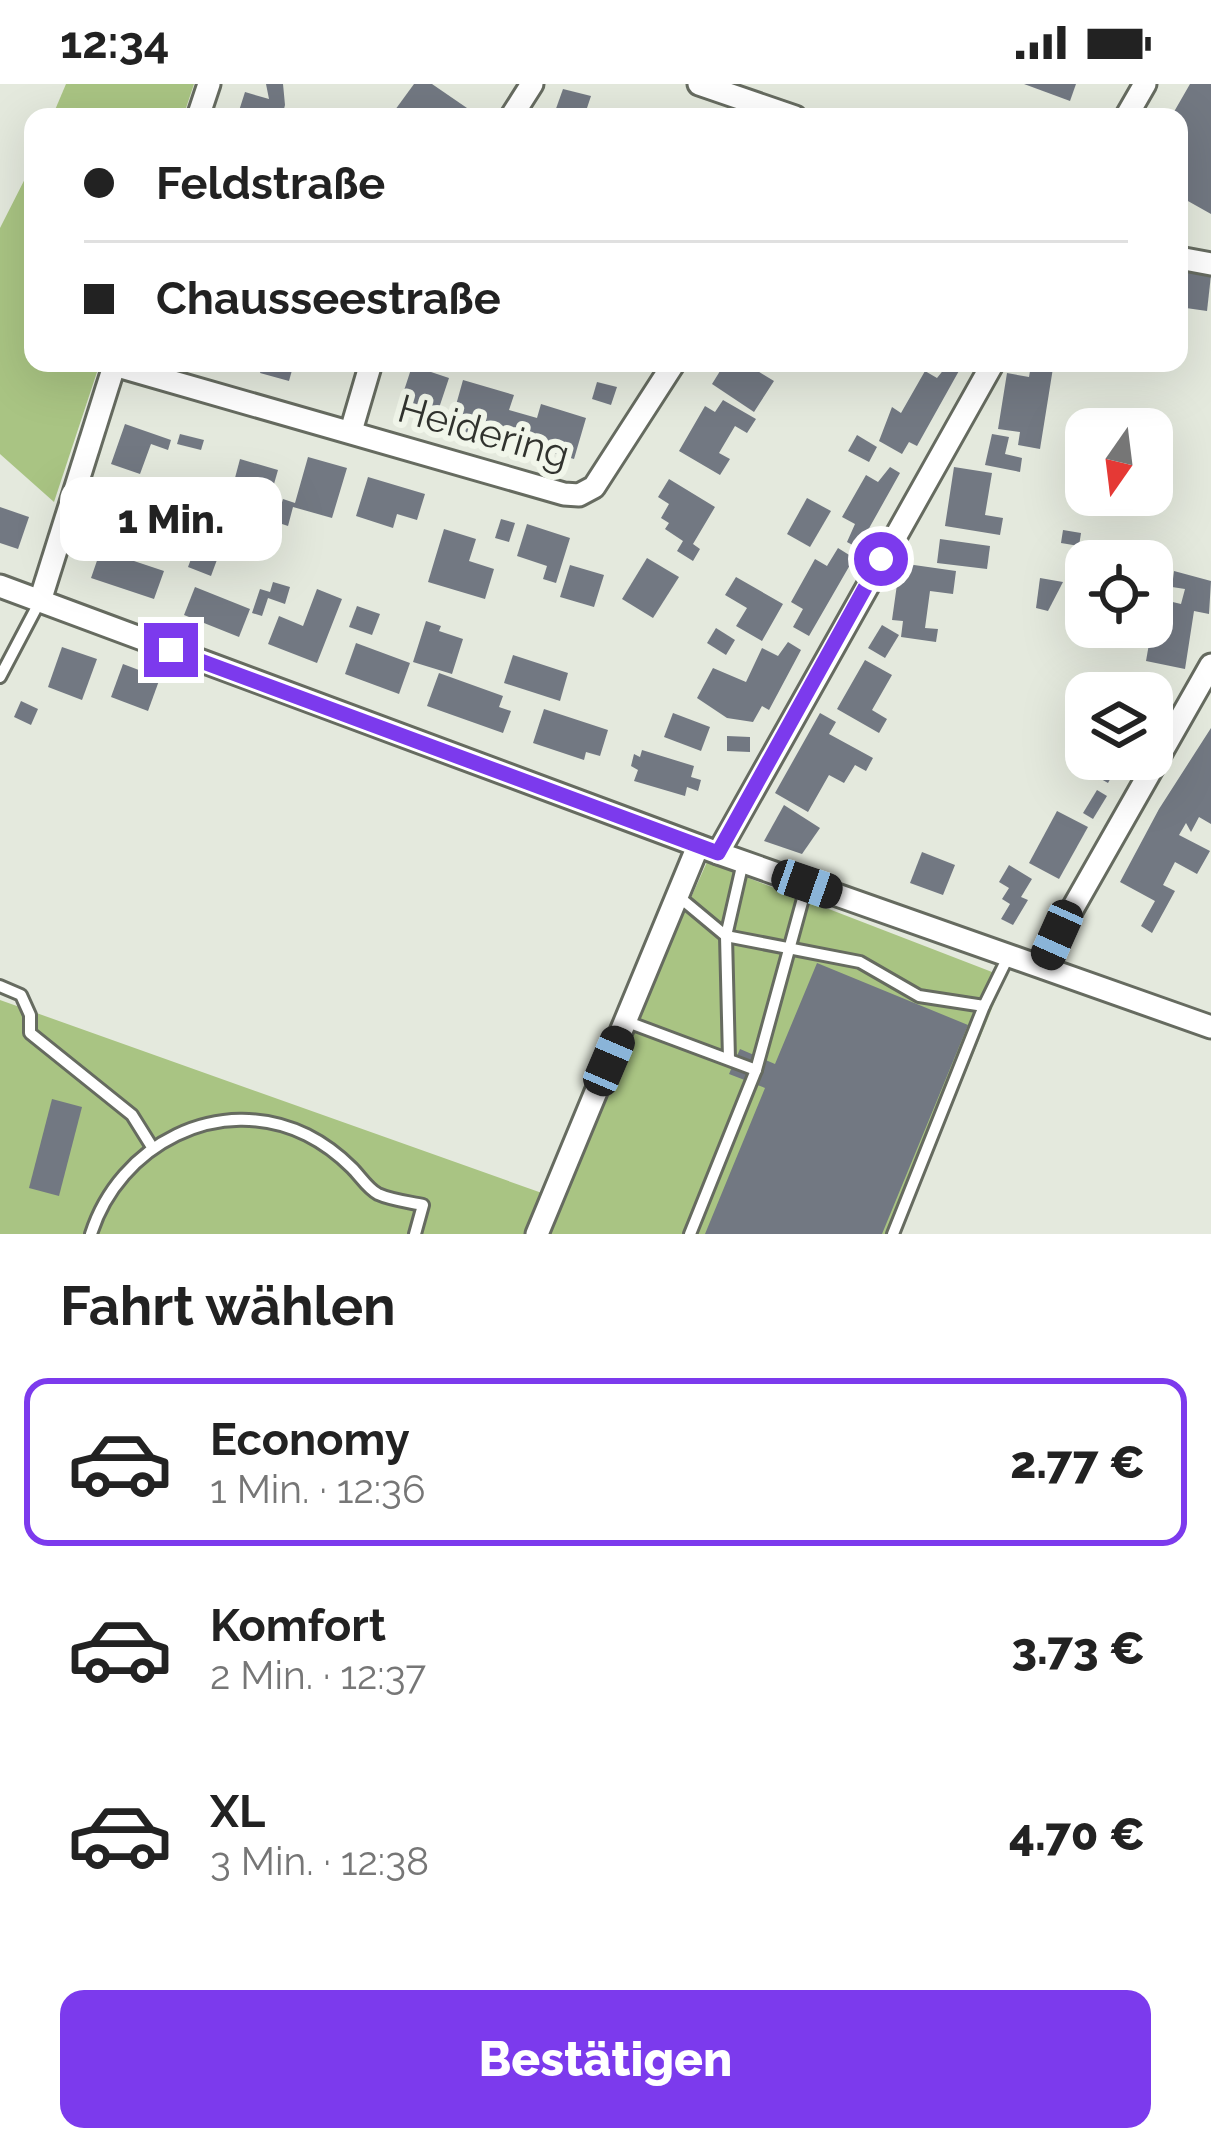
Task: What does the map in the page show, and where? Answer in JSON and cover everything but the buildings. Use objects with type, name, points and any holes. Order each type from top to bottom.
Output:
[{"type":"street","points":[[699,84],[769,108]]},
{"type":"street","points":[[40,601],[112,372]]},
{"type":"street","name":"Heidering","points":[[142,372],[579,495],[594,487],[668,372]]},
{"type":"street","name":"Heidering","points":[[351,431],[368,372]]},
{"type":"street","points":[[537,1234],[677,896],[988,372]]},
{"type":"street","points":[[0,586],[743,862],[1211,1027]]},
{"type":"street","points":[[1043,967],[1211,665]]},
{"type":"lane","points":[[0,677],[40,601]]},
{"type":"lane","points":[[729,1059],[727,936],[743,862]]},
{"type":"lane","points":[[690,1234],[756,1070],[807,884]]},
{"type":"lane","points":[[677,896],[727,936],[860,962],[919,996],[984,1006]]},
{"type":"lane","points":[[893,1234],[984,1006],[1010,956]]},
{"type":"lane","points":[[0,986],[21,995],[30,1015],[30,1034],[133,1115],[152,1147]]},
{"type":"lane","points":[[625,1021],[756,1070]]},
{"type":"lane","points":[[91,1234],[122,1175],[152,1147],[202,1124],[241,1119],[306,1135],[337,1154],[374,1193],[423,1205],[415,1234]]},
{"type":"green space","points":[[66,84],[194,84],[186,108],[56,108]]},
{"type":"green space","points":[[24,181],[24,372],[97,372],[54,502],[0,454],[0,228]]},
{"type":"green space","points":[[707,862],[1005,977],[899,1234],[0,1234],[0,1000],[556,1198]]},
{"type":"route","points":[[171,650],[718,853],[881,559]]}]
